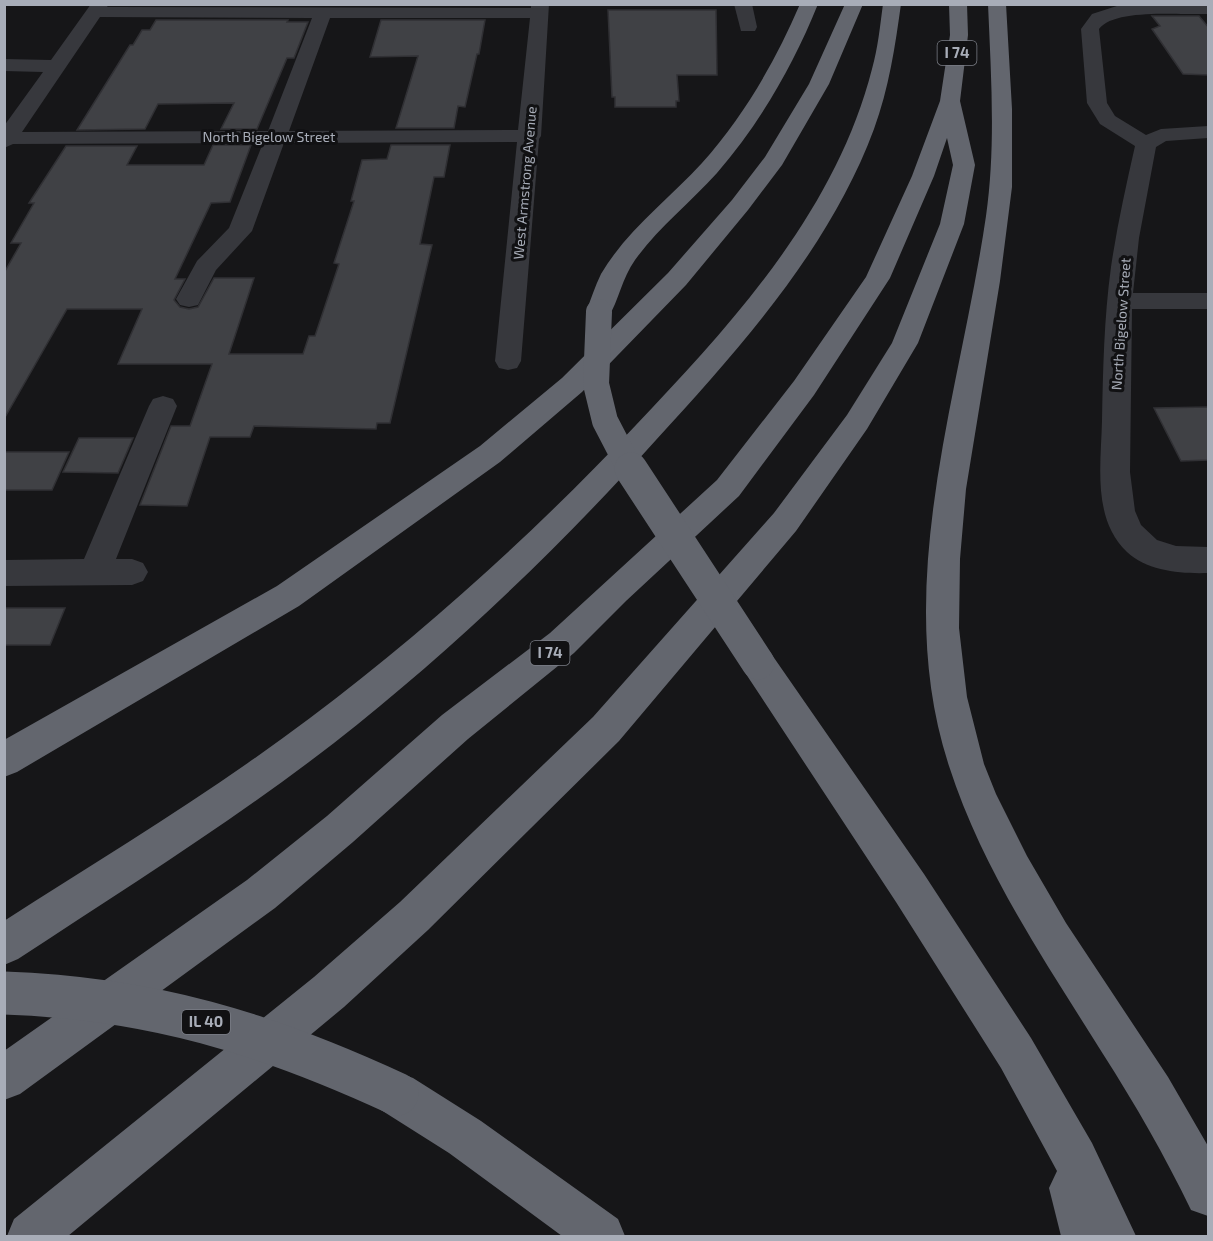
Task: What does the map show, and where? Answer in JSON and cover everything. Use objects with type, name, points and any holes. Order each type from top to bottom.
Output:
[{"type":"highway","points":[[809,4],[783,63],[756,107],[711,166],[684,196],[644,234],[614,272],[599,312],[595,365],[596,384],[605,421],[637,480],[910,888],[1011,1044],[1047,1106],[1112,1236]]},
{"type":"highway","points":[[4,760],[288,596],[417,507],[536,417],[572,385],[678,279],[774,160],[819,84],[854,4]]},
{"type":"highway","points":[[4,945],[270,769],[339,717],[441,633],[578,506],[735,337],[788,267],[832,193],[866,118],[881,70],[892,4]]},
{"type":"highway","name":"I 74","points":[[4,1078],[242,908],[323,844],[397,781],[455,727],[562,644],[615,591],[728,488],[804,388],[878,278],[922,176],[950,100],[959,35],[958,4]]},
{"type":"highway","points":[[997,4],[1003,98],[1001,181],[945,549],[942,633],[945,674],[965,761],[986,816],[1007,861],[1054,941],[1160,1106],[1209,1193]]},
{"type":"highway","points":[[31,1236],[329,992],[414,916],[606,729],[785,522],[857,422],[905,343],[952,224],[964,165],[950,100]]},
{"type":"highway","name":"IL 40","points":[[4,993],[99,998],[159,1010],[214,1024],[350,1071],[397,1094],[465,1137],[601,1236]]},
{"type":"highway","points":[[1047,1106],[1085,1236]]},
{"type":"street","points":[[743,4],[748,27]]},
{"type":"street","points":[[6,140],[98,8],[324,11],[540,9]]},
{"type":"street","name":"West Armstrong Avenue","points":[[508,361],[540,9]]},
{"type":"street","points":[[1209,9],[1120,10],[1098,18],[1090,29],[1097,103],[1107,120],[1146,144],[1161,135],[1209,132]]},
{"type":"street","points":[[189,299],[206,266],[240,231],[324,11]]},
{"type":"street","points":[[4,65],[58,66]]},
{"type":"street","name":"North Bigelow Street","points":[[6,140],[530,136]]},
{"type":"street","name":"North Bigelow Street","points":[[1146,144],[1132,210],[1120,301],[1117,351],[1117,502],[1131,535],[1144,548],[1157,555],[1209,560]]},
{"type":"street","points":[[1120,301],[1209,301]]},
{"type":"street","points":[[94,573],[163,406]]},
{"type":"street","points":[[4,573],[132,572]]},
{"type":"building","points":[[608,10],[716,10],[717,75],[677,75],[679,101],[676,101],[676,107],[615,107],[615,97],[612,97]]},
{"type":"building","points":[[1152,16],[1199,16],[1209,28],[1209,75],[1183,74],[1152,29],[1160,26]]},
{"type":"building","points":[[156,20],[308,22],[294,58],[287,58],[257,129],[221,129],[234,103],[158,104],[145,129],[77,130],[130,45],[133,45],[142,30],[150,30]]},
{"type":"building","points":[[381,20],[485,20],[465,107],[458,106],[454,128],[396,128],[418,56],[370,57]]},
{"type":"building","points":[[213,145],[251,145],[230,202],[211,203],[175,279],[185,279],[174,300],[180,307],[189,309],[198,307],[214,278],[254,278],[229,354],[303,354],[309,336],[315,336],[339,264],[334,263],[354,201],[351,201],[362,160],[387,159],[391,145],[450,145],[444,177],[434,177],[420,244],[432,245],[390,423],[377,423],[376,429],[254,426],[250,437],[210,437],[187,506],[140,505],[171,426],[190,426],[212,364],[118,364],[142,309],[67,309],[4,419],[4,273],[21,243],[11,243],[34,203],[29,203],[66,146],[137,146],[127,165],[204,165]]},
{"type":"building","points":[[1209,407],[1209,460],[1181,461],[1154,408]]},
{"type":"building","points":[[79,438],[133,438],[118,473],[63,472]]},
{"type":"building","points":[[4,452],[69,452],[52,490],[4,490]]},
{"type":"building","points":[[4,608],[65,608],[50,645],[4,645]]}]
